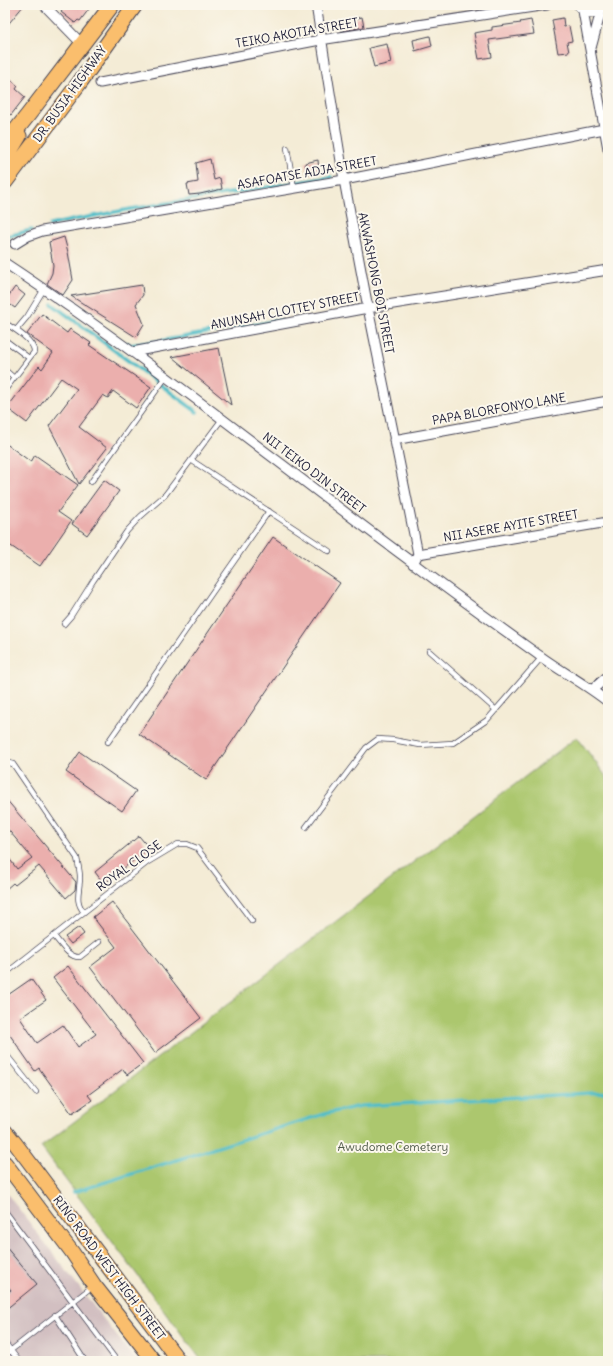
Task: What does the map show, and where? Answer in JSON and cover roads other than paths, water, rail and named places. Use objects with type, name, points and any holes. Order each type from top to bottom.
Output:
[{"type":"highway","name":"DR. BUSIA HIGHWAY","points":[[5,144],[112,5]]},
{"type":"highway","name":"DR. BUSIA HIGHWAY","points":[[5,182],[80,82],[135,5]]},
{"type":"highway","points":[[5,159],[20,134],[28,115]]},
{"type":"main road","name":"RING ROAD WEST HIGH STREET","points":[[5,1130],[179,1361]]},
{"type":"main road","name":"RING ROAD WEST HIGH STREET","points":[[7,1166],[72,1252],[94,1285],[154,1361]]},
{"type":"street","points":[[44,5],[82,44]]},
{"type":"street","name":"AKWASHONG BOI STREET","points":[[316,5],[320,40],[344,180],[394,440],[418,554]]},
{"type":"street","name":"TEIKO AKOTIA STREET","points":[[100,83],[320,40],[547,5]]},
{"type":"street","points":[[581,8],[589,13],[595,13],[603,8]]},
{"type":"street","points":[[581,8],[591,50],[608,148]]},
{"type":"street","points":[[591,50],[603,8]]},
{"type":"street","name":"ASAFOATSE ADJA STREET","points":[[15,244],[28,236],[42,231],[344,180],[604,129]]},
{"type":"street","name":"NII TEIKO DIN STREET","points":[[5,263],[44,289],[166,377],[413,564],[542,657],[608,702]]},
{"type":"street","name":"ANUNSAH CLOTTEY STREET","points":[[132,352],[368,308],[608,270]]},
{"type":"street","name":"PAPA BLORFONYO LANE","points":[[394,440],[608,401]]},
{"type":"street","name":"NII ASERE AYITE STREET","points":[[418,554],[608,522]]},
{"type":"street","points":[[413,564],[418,554]]},
{"type":"street","points":[[592,690],[608,676]]},
{"type":"lane","points":[[287,148],[294,188]]},
{"type":"lane","points":[[16,330],[27,317],[44,289]]},
{"type":"lane","points":[[5,323],[30,342],[34,348],[34,352],[5,390]]},
{"type":"lane","points":[[5,340],[29,358]]},
{"type":"lane","points":[[5,370],[14,378]]},
{"type":"lane","points":[[91,482],[166,377]]},
{"type":"lane","points":[[64,624],[71,616],[93,581],[128,531],[140,516],[165,495],[222,419]]},
{"type":"lane","points":[[191,460],[329,551]]},
{"type":"lane","points":[[108,742],[269,511]]},
{"type":"lane","points":[[430,651],[496,710]]},
{"type":"lane","points":[[306,827],[366,748],[378,739],[420,745],[453,743],[487,720],[542,657]]},
{"type":"lane","points":[[5,762],[13,764],[77,858],[81,875],[78,899],[79,906],[84,912]]},
{"type":"lane","name":"ROYAL CLOSE","points":[[5,974],[148,862],[178,844],[188,844],[197,848],[252,921]]},
{"type":"lane","points":[[54,936],[72,956],[77,957],[80,957],[99,942]]},
{"type":"lane","points":[[5,1053],[36,1092]]},
{"type":"lane","points":[[5,1211],[117,1361]]},
{"type":"lane","points":[[5,1355],[94,1285]]},
{"type":"lane","points":[[55,1315],[85,1361]]},
{"type":"lane","points":[[5,1342],[18,1361]]},
{"type":"waterway","points":[[50,225],[131,209],[331,177]]},
{"type":"waterway","points":[[5,237],[31,230]]},
{"type":"waterway","points":[[52,304],[197,412]]},
{"type":"waterway","points":[[127,343],[130,345],[160,341],[280,320]]},
{"type":"waterway","points":[[74,1192],[324,1114],[361,1106],[608,1092]]},
{"type":"park label","name":"Awudome Cemetery","points":[[393,1147]]}]
